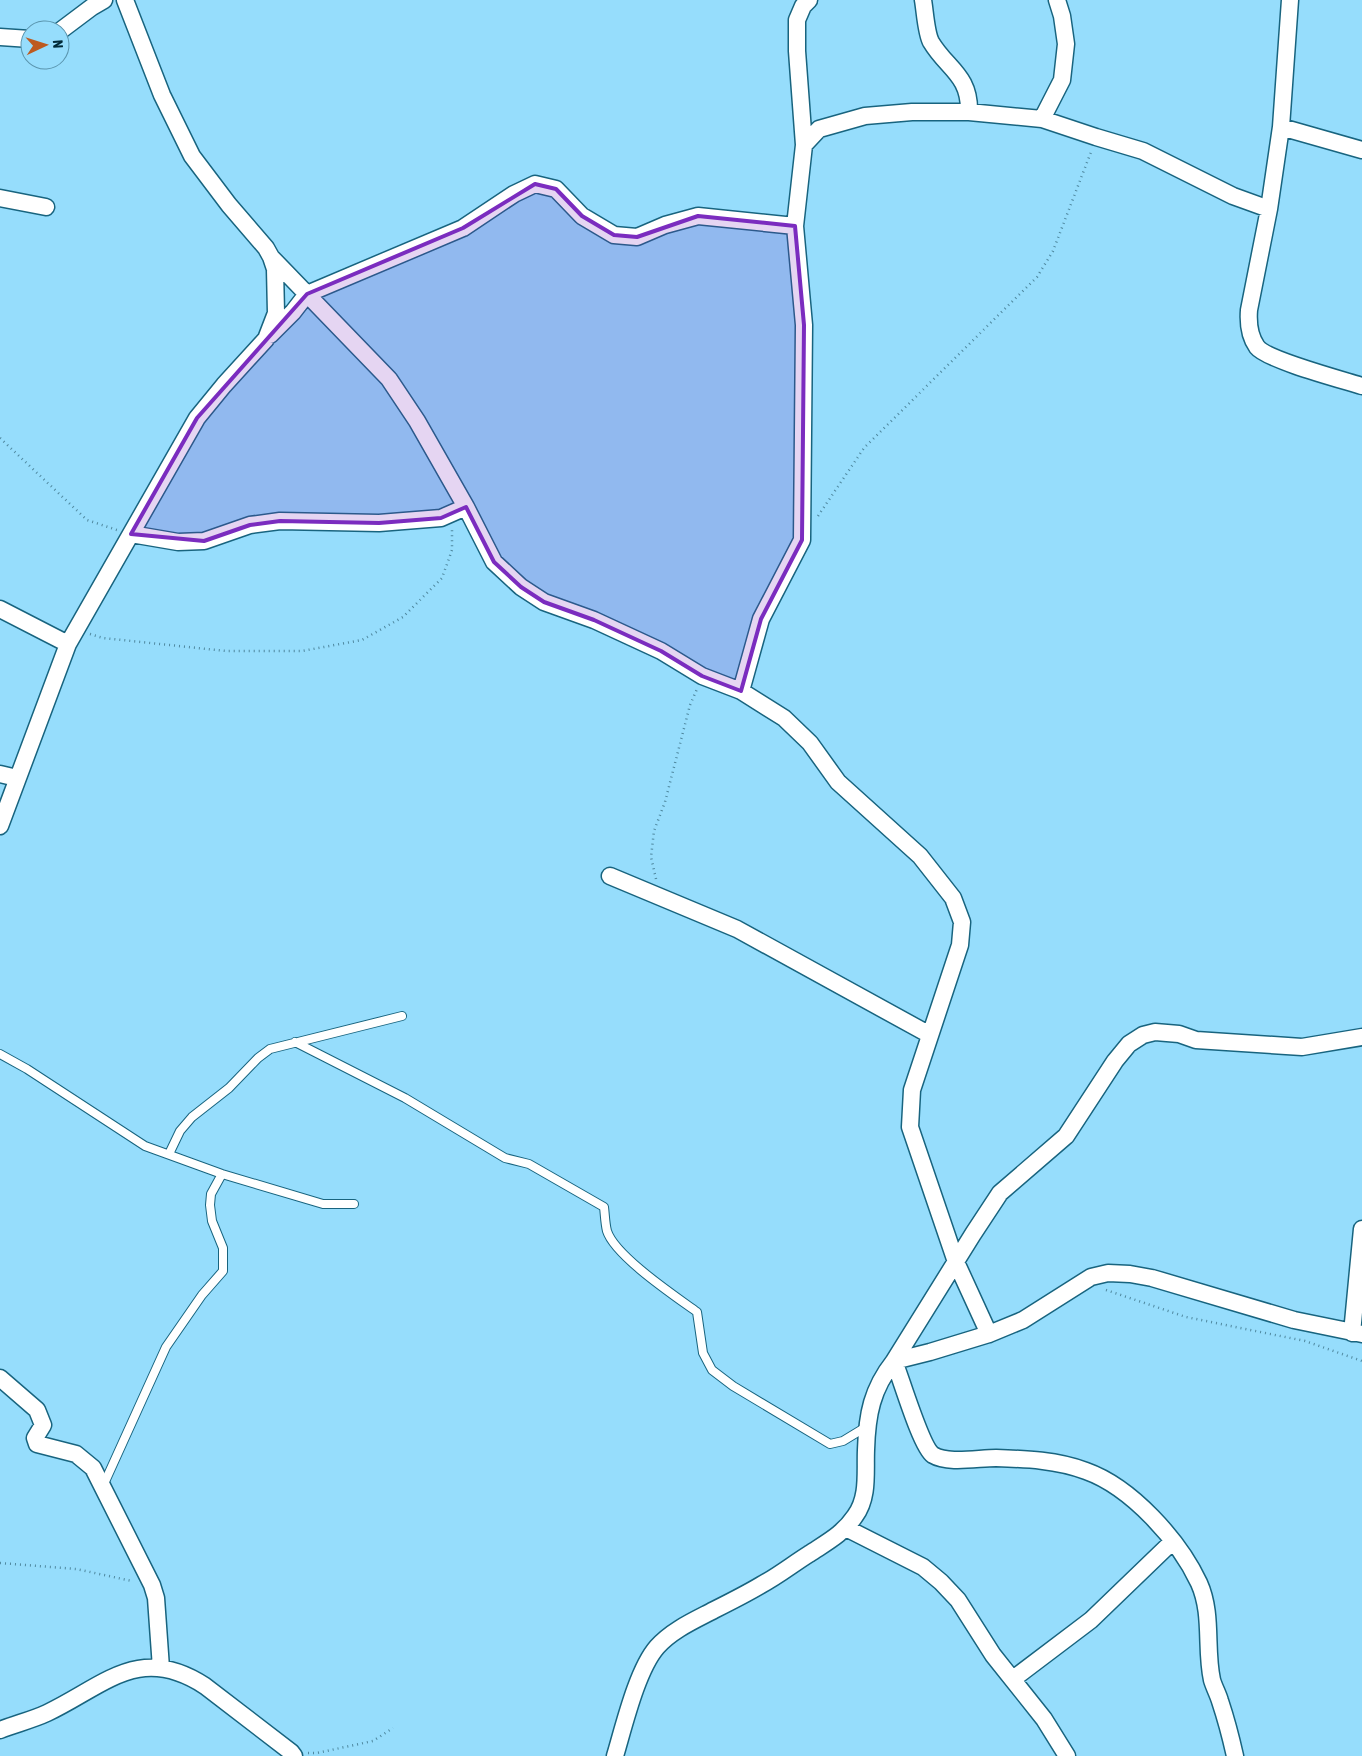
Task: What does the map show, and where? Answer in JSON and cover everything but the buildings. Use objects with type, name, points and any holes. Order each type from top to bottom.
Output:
[{"type":"street","points":[[70,24],[104,0]]},
{"type":"street","points":[[125,0],[162,95],[192,156],[271,257],[389,379],[417,421],[459,510],[494,562],[521,588],[544,602],[594,620],[661,651],[702,676],[742,691],[784,718],[810,743],[838,782],[920,856],[954,898],[962,922],[960,945],[912,1090],[910,1127],[956,1262],[988,1334]]},
{"type":"street","points":[[742,691],[760,619],[802,540],[804,325],[795,226],[804,145],[796,51],[797,20],[803,6],[810,0]]},
{"type":"street","points":[[924,0],[930,41],[961,78],[969,99],[969,112]]},
{"type":"street","points":[[1042,119],[1062,80],[1066,44],[1062,16],[1057,0]]},
{"type":"street","points":[[1290,0],[1282,127],[1269,210],[1248,310],[1248,326],[1258,348],[1278,360],[1362,386]]},
{"type":"street","points":[[0,37],[20,38]]},
{"type":"street","points":[[804,145],[819,129],[865,116],[912,112],[969,112],[1042,119],[1143,151],[1233,196],[1269,210]]},
{"type":"street","points":[[1282,127],[1362,150]]},
{"type":"street","points":[[0,826],[72,637],[174,456],[197,418],[224,385],[293,312],[307,294],[463,228],[514,194],[535,184],[556,189],[582,216],[614,235],[636,237],[665,224],[698,216],[795,226]]},
{"type":"street","points":[[0,198],[46,207]]},
{"type":"street","points":[[266,339],[276,313],[275,269],[271,257]]},
{"type":"street","points":[[131,534],[178,542],[204,541],[250,526],[280,521],[379,523],[440,518],[459,510]]},
{"type":"street","points":[[0,609],[72,637]]},
{"type":"street","points":[[0,774],[17,778]]},
{"type":"street","points":[[610,876],[737,929],[930,1035]]},
{"type":"street","points":[[615,1756],[640,1677],[650,1656],[658,1645],[684,1626],[761,1585],[828,1543],[846,1528],[857,1514],[863,1502],[868,1426],[871,1403],[876,1388],[1000,1193],[1066,1136],[1115,1061],[1129,1044],[1143,1034],[1155,1032],[1179,1034],[1196,1040],[1302,1046],[1362,1036]]},
{"type":"street","points":[[894,1361],[988,1334],[1023,1320],[1091,1277],[1108,1273],[1152,1278],[1294,1320],[1357,1333],[1362,1229]]},
{"type":"street","points":[[894,1361],[923,1441],[931,1454],[944,1460],[995,1458],[1034,1460],[1069,1465],[1088,1471],[1133,1499],[1158,1523],[1173,1541],[1199,1583],[1206,1605],[1208,1655],[1213,1680],[1235,1756]]},
{"type":"street","points":[[0,1378],[37,1410],[43,1425],[36,1438],[37,1444],[76,1454],[93,1468],[103,1486],[152,1585],[156,1598],[161,1668]]},
{"type":"street","points":[[846,1528],[923,1567],[941,1582],[958,1600],[993,1655],[1044,1719],[1067,1756]]},
{"type":"street","points":[[1013,1679],[1091,1620],[1173,1541]]},
{"type":"street","points":[[0,1730],[46,1713],[110,1677],[140,1668],[161,1668],[191,1677],[205,1686],[293,1754]]},
{"type":"lane","points":[[169,1154],[180,1131],[192,1117],[229,1088],[258,1058],[270,1049],[402,1016]]},
{"type":"lane","points":[[295,1042],[405,1098],[505,1158],[529,1164],[604,1207],[608,1232],[620,1250],[642,1271],[697,1312],[703,1352],[712,1370],[733,1386],[830,1444],[844,1442],[868,1426]]},
{"type":"lane","points":[[0,1054],[27,1069],[145,1146],[222,1174],[323,1204],[354,1204]]},
{"type":"lane","points":[[103,1486],[166,1347],[202,1295],[223,1271],[223,1248],[212,1221],[210,1205],[212,1194],[222,1174]]},
{"type":"path","points":[[817,517],[864,448],[1037,277],[1053,252],[1096,137]]},
{"type":"path","points":[[0,438],[87,520],[131,534]]},
{"type":"path","points":[[72,637],[103,638],[226,651],[302,651],[362,640],[403,617],[442,578],[452,550],[459,510]]},
{"type":"path","points":[[664,899],[657,882],[652,857],[654,831],[665,802],[690,705],[702,676]]},
{"type":"path","points":[[1083,1282],[1186,1318],[1304,1341],[1362,1361]]},
{"type":"path","points":[[0,1563],[76,1569],[152,1585]]},
{"type":"path","points":[[293,1754],[318,1753],[373,1740],[393,1728]]},
{"type":"highlighted area","points":[[535,184],[556,189],[582,216],[614,235],[637,237],[698,216],[795,226],[804,325],[802,540],[761,619],[741,691],[702,676],[661,651],[594,620],[544,602],[521,587],[494,562],[466,507],[441,518],[379,523],[280,521],[250,525],[204,541],[131,534],[197,418],[307,294],[463,228]]}]
